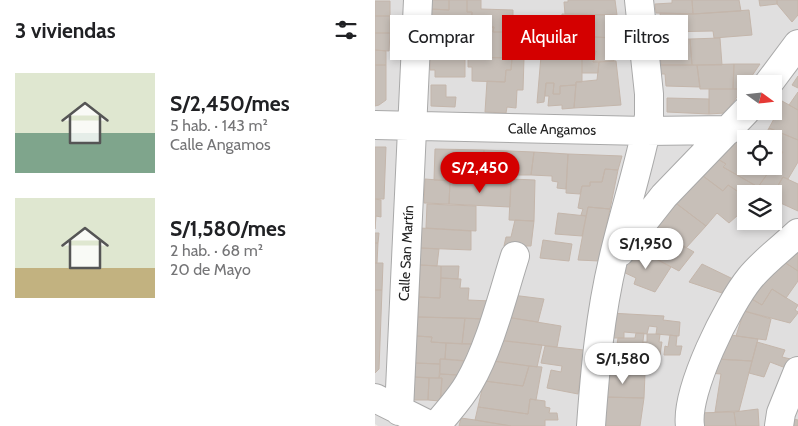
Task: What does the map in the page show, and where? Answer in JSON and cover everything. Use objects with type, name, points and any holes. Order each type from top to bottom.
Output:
[{"type":"street","name":"Calle San Martín","points":[[399,411],[418,0]]},
{"type":"street","points":[[591,426],[596,357],[602,314],[613,261],[649,116],[649,94],[639,0]]},
{"type":"street","points":[[775,75],[798,44]]},
{"type":"street","name":"Calle Angamos","points":[[375,125],[646,131],[738,120]]},
{"type":"street","points":[[613,261],[664,196],[738,120]]},
{"type":"street","points":[[690,426],[691,408],[703,364],[734,302],[751,276],[775,252],[798,233]]},
{"type":"street","points":[[436,426],[462,394],[474,374],[515,256]]},
{"type":"street","points":[[780,420],[798,372]]},
{"type":"street","points":[[375,398],[431,426]]},
{"type":"shaded area","points":[[375,0],[798,0],[798,426],[378,426],[375,424]]},
{"type":"building","points":[[432,0],[449,0],[449,10],[431,9]]},
{"type":"building","points":[[449,0],[467,0],[467,12],[472,12],[472,15],[431,15],[431,9],[449,10]]},
{"type":"building","points":[[467,0],[481,0],[481,9],[513,10],[513,15],[502,15],[502,32],[493,32],[492,15],[472,15],[472,12],[467,12]]},
{"type":"building","points":[[568,0],[615,0],[617,15],[565,14],[564,2],[568,2]]},
{"type":"building","points":[[672,0],[692,0],[693,14],[656,13],[655,4],[672,3]]},
{"type":"building","points":[[692,0],[739,0],[741,11],[693,14]]},
{"type":"building","points":[[759,0],[777,0],[777,4],[760,6]]},
{"type":"building","points":[[777,0],[798,0],[798,15],[792,22],[777,4]]},
{"type":"building","points":[[375,1],[390,1],[390,16],[375,16]]},
{"type":"building","points":[[749,10],[752,35],[714,38],[713,31],[688,31],[688,15],[660,15],[660,13],[693,14]]},
{"type":"building","points":[[562,14],[613,15],[605,15],[605,38],[595,37],[595,15]]},
{"type":"building","points":[[375,16],[390,16],[390,33],[375,33]]},
{"type":"building","points":[[492,27],[494,27],[493,32],[502,32],[502,58],[492,58]]},
{"type":"building","points":[[375,33],[390,33],[389,51],[375,50]]},
{"type":"building","points":[[595,37],[605,37],[605,60],[614,61],[593,62],[596,51]]},
{"type":"building","points":[[720,38],[722,65],[692,65],[690,39]]},
{"type":"building","points":[[688,39],[690,39],[692,65],[661,65],[661,60],[688,60]]},
{"type":"building","points":[[375,50],[386,51],[386,65],[375,65]]},
{"type":"building","points":[[492,58],[512,60],[511,70],[506,70],[505,82],[472,81],[472,67],[468,67],[468,60],[492,60]]},
{"type":"building","points":[[430,60],[465,60],[465,77],[435,77],[435,70],[430,70]]},
{"type":"building","points":[[512,60],[524,60],[523,90],[517,90],[516,108],[507,107],[506,113],[485,112],[487,81],[505,82],[506,70],[511,70]]},
{"type":"building","points":[[541,60],[582,60],[582,82],[576,82],[576,85],[560,86],[560,94],[553,94],[554,83],[546,83],[544,102],[537,103]]},
{"type":"building","points":[[582,60],[599,62],[598,73],[582,73]]},
{"type":"building","points":[[616,61],[621,105],[574,108],[576,82],[597,80],[599,62]]},
{"type":"building","points":[[734,64],[760,64],[753,75],[737,75],[737,89],[733,89]]},
{"type":"building","points":[[734,64],[733,89],[700,89],[697,65]]},
{"type":"building","points":[[375,65],[386,65],[386,100],[375,106]]},
{"type":"building","points":[[658,65],[697,65],[700,87],[666,86],[665,74],[659,74]]},
{"type":"building","points":[[798,76],[798,88],[792,85]]},
{"type":"building","points":[[546,83],[554,83],[553,94],[560,94],[560,86],[576,85],[574,108],[562,109],[562,105],[548,106],[549,96],[545,96]]},
{"type":"building","points":[[431,85],[446,85],[446,97],[456,97],[455,107],[431,106]]},
{"type":"building","points":[[709,89],[737,89],[737,97],[725,113],[709,114]]},
{"type":"building","points":[[798,92],[798,110],[789,105]]},
{"type":"building","points":[[667,98],[709,99],[709,114],[667,112]]},
{"type":"building","points":[[783,102],[798,110],[798,140],[782,133],[782,130],[769,128],[773,120],[783,120]]},
{"type":"building","points":[[782,133],[798,140],[798,162],[788,179],[783,177],[778,185],[759,185],[767,175],[782,175]]},
{"type":"building","points":[[737,141],[737,175],[723,167],[726,164],[713,156],[726,144],[731,148]]},
{"type":"building","points":[[375,147],[386,147],[384,199],[375,199]]},
{"type":"building","points":[[435,149],[484,150],[483,182],[434,180]]},
{"type":"building","points":[[484,150],[534,152],[531,175],[512,175],[511,184],[483,182]]},
{"type":"building","points":[[534,152],[568,154],[566,189],[557,188],[558,182],[552,181],[552,176],[531,175]]},
{"type":"building","points":[[568,154],[622,156],[618,170],[605,169],[602,182],[590,182],[590,186],[582,186],[580,194],[566,193]]},
{"type":"building","points":[[713,156],[726,164],[723,167],[754,185],[737,185],[737,191],[728,185],[723,191],[699,173]]},
{"type":"building","points":[[605,169],[618,170],[610,209],[588,207],[586,216],[581,215],[583,209],[578,208],[582,186],[590,186],[590,182],[602,182]]},
{"type":"building","points":[[699,173],[723,191],[728,185],[737,191],[737,216],[729,223],[717,213],[706,226],[673,201]]},
{"type":"building","points":[[737,175],[767,175],[759,185],[754,185]]},
{"type":"building","points":[[783,177],[798,184],[798,211],[782,204],[782,185],[778,185]]},
{"type":"building","points":[[425,179],[450,181],[449,204],[424,203]]},
{"type":"building","points":[[511,179],[535,180],[534,221],[509,220]]},
{"type":"building","points":[[450,181],[511,184],[510,207],[449,204]]},
{"type":"building","points":[[375,199],[381,200],[381,217],[376,216],[375,229]]},
{"type":"building","points":[[673,201],[706,226],[686,248],[651,227]]},
{"type":"building","points":[[427,204],[476,206],[476,231],[426,228]]},
{"type":"building","points":[[588,207],[610,209],[599,261],[578,260]]},
{"type":"building","points":[[558,213],[586,216],[582,236],[555,234]]},
{"type":"building","points":[[515,220],[534,221],[531,246],[504,246],[506,237],[511,237]]},
{"type":"building","points":[[647,225],[694,252],[679,271],[632,246]]},
{"type":"building","points":[[420,228],[471,231],[471,250],[420,248]]},
{"type":"building","points":[[375,233],[379,233],[378,243],[375,243]]},
{"type":"building","points":[[543,240],[572,244],[569,261],[540,258]]},
{"type":"building","points":[[375,243],[378,243],[377,263],[375,263]]},
{"type":"building","points":[[420,248],[439,249],[437,266],[420,265]]},
{"type":"building","points":[[635,248],[671,267],[655,292],[634,284],[636,278],[621,271]]},
{"type":"building","points":[[798,251],[798,271],[781,260]]},
{"type":"building","points":[[781,260],[798,271],[798,281],[786,298],[772,289],[762,305],[748,297]]},
{"type":"building","points":[[375,263],[383,263],[382,290],[375,290]]},
{"type":"building","points":[[702,264],[733,279],[722,293],[689,282]]},
{"type":"building","points":[[420,265],[441,266],[440,298],[419,297]]},
{"type":"building","points":[[441,266],[459,266],[458,279],[441,278]]},
{"type":"building","points":[[441,278],[461,279],[460,288],[469,288],[468,300],[491,301],[484,319],[418,317],[419,297],[440,298]]},
{"type":"building","points":[[772,289],[798,305],[795,310],[798,313],[790,323],[744,311],[752,299],[762,305]]},
{"type":"building","points":[[375,290],[382,290],[379,369],[375,373]]},
{"type":"building","points":[[512,295],[544,299],[538,322],[506,317]]},
{"type":"building","points":[[744,311],[771,319],[766,340],[736,336]]},
{"type":"building","points":[[610,313],[664,316],[663,320],[680,322],[679,336],[656,334],[657,327],[649,326],[647,334],[624,332],[624,338],[607,338]]},
{"type":"building","points":[[418,317],[465,318],[462,344],[431,342],[432,337],[416,336]]},
{"type":"building","points":[[506,317],[561,326],[557,347],[499,340]]},
{"type":"building","points":[[465,318],[484,319],[476,344],[462,344]]},
{"type":"building","points":[[636,333],[644,333],[641,358],[615,358],[618,338],[635,338]]},
{"type":"building","points":[[647,334],[660,334],[659,342],[662,342],[660,355],[642,355],[643,342],[647,342]]},
{"type":"building","points":[[724,334],[758,339],[752,361],[718,359]]},
{"type":"building","points":[[670,335],[677,336],[676,346],[682,346],[680,355],[664,355],[665,346],[668,347]]},
{"type":"building","points":[[416,336],[432,337],[431,342],[446,343],[445,359],[440,359],[440,364],[414,363]]},
{"type":"building","points":[[494,340],[542,345],[537,367],[487,360]]},
{"type":"building","points":[[757,342],[785,350],[782,357],[795,360],[791,370],[770,362],[764,377],[749,373]]},
{"type":"building","points":[[446,343],[476,344],[469,361],[445,359]]},
{"type":"building","points":[[545,346],[584,350],[578,394],[547,388],[551,370],[561,372],[562,366],[541,363]]},
{"type":"building","points":[[602,358],[645,358],[645,373],[601,373]]},
{"type":"building","points":[[440,359],[464,361],[458,375],[440,374]]},
{"type":"building","points":[[713,359],[752,361],[739,411],[715,412],[721,374],[709,373]]},
{"type":"building","points":[[484,360],[529,366],[523,386],[477,380]]},
{"type":"building","points":[[414,363],[440,364],[439,378],[413,377]]},
{"type":"building","points":[[529,366],[542,367],[536,400],[530,399],[528,414],[478,407],[484,381],[523,386]]},
{"type":"building","points":[[601,373],[645,373],[644,398],[600,397]]},
{"type":"building","points":[[440,374],[458,375],[450,395],[441,396],[442,378],[439,378]]},
{"type":"building","points":[[413,377],[429,378],[428,400],[412,400]]},
{"type":"building","points":[[429,378],[442,378],[440,401],[428,400]]},
{"type":"building","points":[[606,397],[644,398],[640,426],[602,426]]},
{"type":"building","points":[[530,399],[545,401],[545,407],[550,408],[549,413],[557,413],[558,420],[545,420],[545,426],[511,426],[475,420],[478,407],[528,414]]},
{"type":"building","points":[[758,409],[759,426],[736,426],[734,412]]},
{"type":"building","points":[[734,412],[736,426],[696,426],[695,413]]},
{"type":"building","points":[[785,417],[798,420],[798,426],[784,426]]},
{"type":"building","points":[[461,418],[475,420],[511,426],[459,426]]}]
